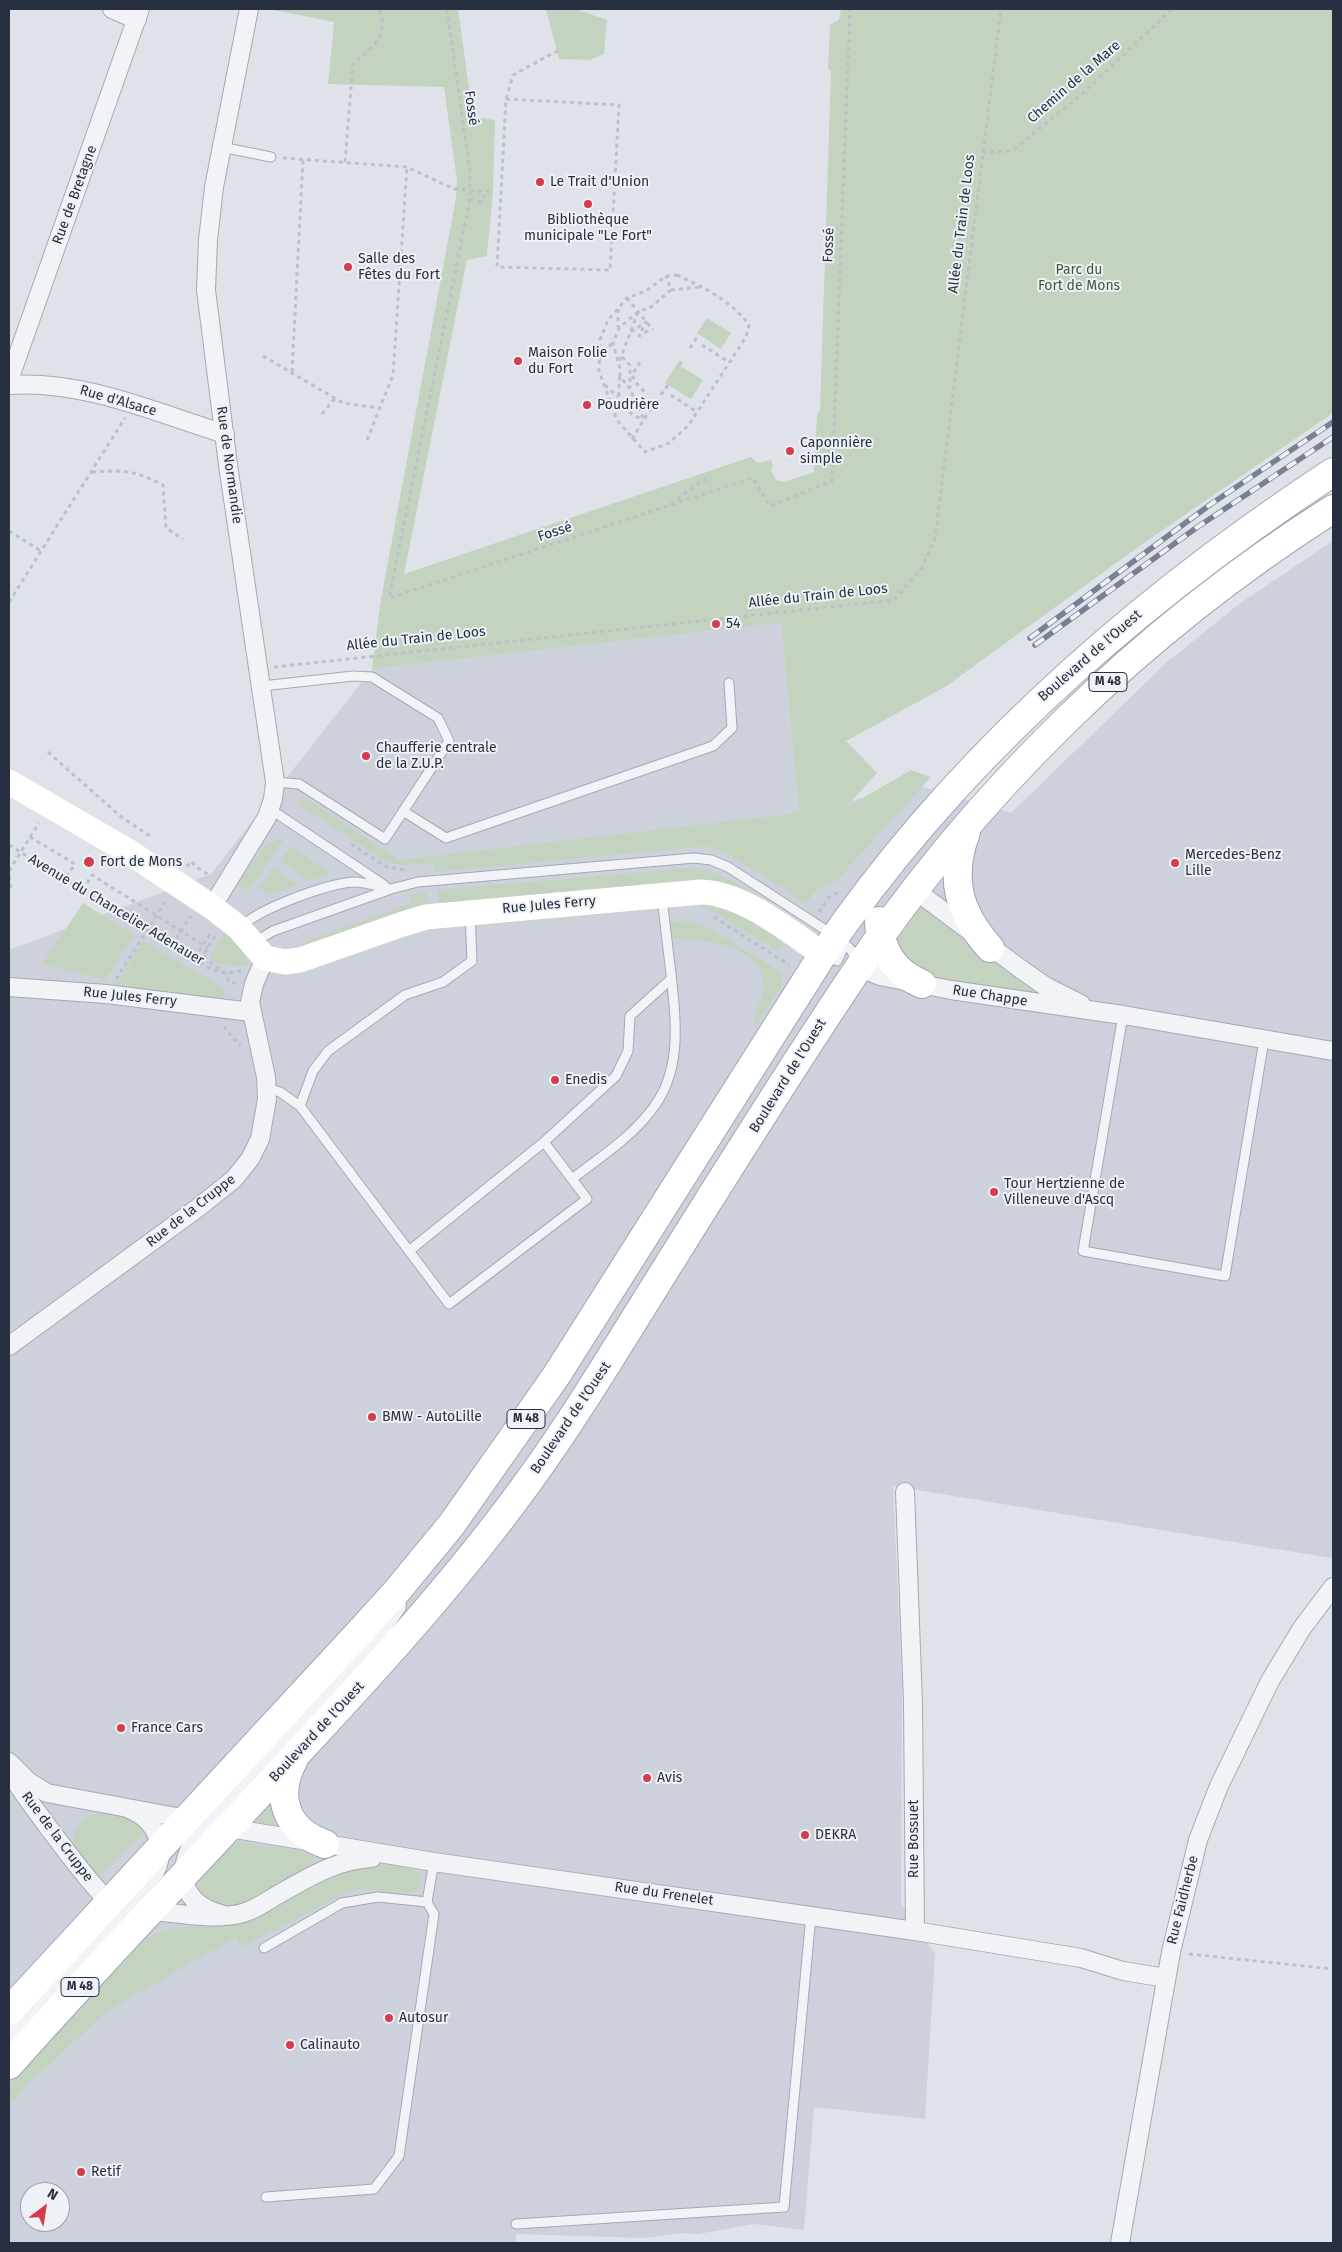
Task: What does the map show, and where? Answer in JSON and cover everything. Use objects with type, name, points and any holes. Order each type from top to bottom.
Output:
[{"type":"main road","name":"Boulevard de l'Ouest","points":[[9,2065],[184,1876],[208,1823],[452,1524],[556,1376],[840,952],[1108,638],[1188,574],[1333,472]]},
{"type":"main road","name":"Boulevard de l'Ouest","points":[[9,2011],[117,1904],[162,1846],[208,1823],[297,1753],[398,1644],[484,1541],[559,1438],[644,1304],[840,952],[881,936],[899,883],[969,825],[994,795],[1072,715],[1176,623],[1250,565],[1333,509]]},
{"type":"main road","points":[[9,782],[120,846],[212,907],[243,941]]},
{"type":"main road","points":[[969,825],[960,852],[958,885],[966,915],[977,933],[990,948]]},
{"type":"main road","name":"Rue Jules Ferry","points":[[243,941],[285,962],[300,960],[418,919],[701,892],[725,895],[840,952]]},
{"type":"main road","points":[[881,936],[887,953],[896,967],[907,978],[922,984]]},
{"type":"main road","points":[[297,1753],[285,1782],[286,1808],[299,1830],[313,1840],[325,1844]]},
{"type":"main road","points":[[117,1904],[151,1911]]},
{"type":"street","points":[[112,9],[139,14]]},
{"type":"street","name":"Rue de Normandie","points":[[212,907],[270,810],[275,782],[206,290],[210,214],[221,147],[249,9]]},
{"type":"street","name":"Rue de Bretagne","points":[[9,380],[139,14]]},
{"type":"street","name":"Rue d'Alsace","points":[[9,385],[39,384],[94,392],[225,434]]},
{"type":"street","name":"Rue Chappe","points":[[899,883],[990,948],[1061,995],[1076,1002],[1123,1015]]},
{"type":"street","name":"Rue de la Cruppe","points":[[9,1346],[164,1233],[234,1179],[250,1158],[260,1139],[266,1112],[267,1088],[251,1012],[250,1002],[254,984],[243,941]]},
{"type":"street","name":"Rue Chappe","points":[[840,952],[880,976],[1333,1051]]},
{"type":"street","name":"Rue Jules Ferry","points":[[9,987],[106,994],[251,1012]]},
{"type":"street","name":"Rue Bossuet","points":[[905,1492],[913,1702],[915,1931]]},
{"type":"street","name":"Rue Faidherbe","points":[[1120,2243],[1170,1952],[1198,1840],[1219,1786],[1250,1719],[1285,1654],[1316,1608],[1333,1588]]},
{"type":"street","name":"Rue de la Cruppe","points":[[9,1762],[28,1782],[46,1793],[208,1823]]},
{"type":"street","name":"Rue de la Cruppe","points":[[9,1769],[23,1792],[74,1862],[90,1882],[117,1904]]},
{"type":"street","name":"Rue de la Cruppe","points":[[123,1807],[142,1815],[153,1828],[162,1846]]},
{"type":"street","name":"Rue du Frenelet","points":[[208,1823],[412,1859],[811,1914],[915,1931]]},
{"type":"street","name":"Rue du Frenelet","points":[[151,1911],[224,1916],[252,1910],[338,1863],[358,1859],[412,1859]]},
{"type":"street","points":[[184,1876],[187,1891],[196,1902],[206,1910],[224,1916]]},
{"type":"street","name":"Boulevard de l'Ouest","points":[[9,2038],[117,1904]]},
{"type":"street","points":[[915,1931],[1081,1958],[1123,1972],[1166,1978]]},
{"type":"lane","points":[[221,147],[271,157]]},
{"type":"lane","points":[[262,686],[353,676],[372,677],[438,718],[450,741],[385,839],[299,784],[275,782]]},
{"type":"lane","points":[[403,811],[446,838],[713,746],[732,728],[729,683]]},
{"type":"lane","points":[[270,810],[391,889]]},
{"type":"lane","points":[[243,941],[391,889],[430,880],[702,858],[728,867],[840,952]]},
{"type":"lane","points":[[243,941],[258,913],[274,906],[341,884],[356,882],[391,889]]},
{"type":"lane","points":[[572,1179],[634,1130],[650,1112],[664,1091],[673,1066],[676,1040],[662,895]]},
{"type":"lane","points":[[300,1106],[313,1071],[328,1051],[405,995],[443,982],[472,961],[470,913]]},
{"type":"lane","points":[[409,1251],[544,1142],[616,1076],[628,1051],[630,1016],[671,979]]},
{"type":"lane","points":[[1123,1015],[1083,1251],[1206,1273],[1225,1276],[1264,1040]]},
{"type":"lane","points":[[267,1088],[280,1092],[300,1106],[449,1304],[587,1199],[544,1142]]},
{"type":"lane","points":[[266,2197],[374,2189],[399,2156],[434,1914],[428,1902],[434,1862]]},
{"type":"lane","points":[[264,1948],[342,1904],[378,1897],[428,1902]]},
{"type":"lane","points":[[516,2224],[784,2206],[811,1914]]},
{"type":"path","points":[[345,162],[353,63],[371,51],[381,34],[381,15],[379,9]]},
{"type":"path","name":"Fossé","points":[[447,9],[470,172],[470,199],[389,598],[753,478],[770,506],[832,481],[850,9]]},
{"type":"path","name":"Allée du Train de Loos","points":[[260,668],[894,600],[922,568],[935,538],[1001,9]]},
{"type":"path","name":"Chemin de la Mare","points":[[982,152],[1012,151],[1081,96],[1172,9]]},
{"type":"path","points":[[506,99],[619,105],[610,270],[497,267],[506,99],[513,76],[557,51]]},
{"type":"path","points":[[271,157],[407,167],[454,189],[493,192]]},
{"type":"path","points":[[292,372],[303,159]]},
{"type":"path","points":[[366,440],[393,374],[407,167]]},
{"type":"path","points":[[470,199],[481,202],[484,197],[482,191]]},
{"type":"path","points":[[677,275],[701,287],[739,310],[749,325],[746,336],[688,426],[680,434],[657,448],[645,452],[617,420],[599,371],[600,340],[608,320],[627,298],[646,291],[666,276],[677,275]]},
{"type":"path","points":[[666,276],[671,290]]},
{"type":"path","points":[[618,328],[638,312],[651,307],[671,290],[701,287]]},
{"type":"path","points":[[627,298],[646,322],[652,330],[639,336],[646,322]]},
{"type":"path","points":[[599,359],[613,343],[618,328],[618,309]]},
{"type":"path","points":[[618,362],[622,357],[638,312]]},
{"type":"path","points":[[631,332],[646,322]]},
{"type":"path","points":[[690,348],[699,334]]},
{"type":"path","points":[[613,343],[620,376],[618,397]]},
{"type":"path","points":[[702,345],[729,362]]},
{"type":"path","points":[[263,356],[343,403],[379,408]]},
{"type":"path","points":[[622,357],[630,365],[632,375],[639,387],[648,394]]},
{"type":"path","points":[[630,389],[632,375],[640,362]]},
{"type":"path","points":[[620,376],[630,389],[644,420]]},
{"type":"path","points":[[603,382],[618,397],[625,410],[644,420]]},
{"type":"path","points":[[661,396],[668,385]]},
{"type":"path","points":[[671,395],[697,412]]},
{"type":"path","points":[[322,414],[335,398]]},
{"type":"path","points":[[9,602],[133,405]]},
{"type":"path","points":[[632,439],[653,405]]},
{"type":"path","points":[[91,472],[125,470],[144,475],[163,486],[166,528],[183,539]]},
{"type":"path","points":[[667,507],[703,480],[712,479]]},
{"type":"path","points":[[9,531],[41,551]]},
{"type":"path","points":[[48,752],[120,816],[153,838]]},
{"type":"path","points":[[30,836],[75,864],[66,879]]},
{"type":"path","points":[[349,843],[385,866],[407,870]]},
{"type":"path","name":"Avenue du Chancelier Adenauer","points":[[9,845],[211,969],[224,973],[203,956],[208,948]]},
{"type":"path","points":[[9,871],[23,848]]},
{"type":"path","points":[[83,890],[92,875],[208,948],[243,941]]},
{"type":"path","points":[[9,876],[11,889]]},
{"type":"path","points":[[106,994],[176,883]]},
{"type":"path","points":[[710,914],[787,963]]},
{"type":"path","points":[[227,1008],[225,1029],[235,1038],[243,1052],[260,1052]]},
{"type":"path","points":[[1170,1952],[1333,1969]]},
{"type":"shaded area","points":[[1333,541],[1333,1556],[1331,1558],[893,1486],[902,1685],[901,1903],[935,1954],[925,2119],[814,2107],[804,2230],[754,2224],[698,2234],[683,2233],[644,2238],[516,2234],[516,2243],[9,2243],[9,950],[211,874],[372,669],[781,623],[799,813],[916,785],[1011,813],[1166,663],[1239,604]]},
{"type":"green space","name":"Parc du Fort de Mons","points":[[268,9],[458,9],[473,117],[495,120],[493,192],[487,256],[467,260],[404,574],[751,457],[758,463],[771,460],[773,466],[771,470],[776,480],[784,482],[814,472],[817,414],[820,411],[831,71],[828,69],[830,25],[839,20],[841,9],[1333,9],[1333,413],[1141,545],[945,687],[846,741],[877,773],[844,809],[911,770],[931,777],[836,881],[815,891],[807,903],[725,852],[706,846],[435,872],[434,863],[404,865],[389,863],[297,804],[302,796],[399,860],[799,813],[781,623],[372,669],[381,599],[456,198],[457,180],[444,87],[328,84],[334,22]]},
{"type":"green space","points":[[546,9],[576,9],[607,20],[604,54],[589,60],[559,59]]},
{"type":"green space","points":[[707,318],[731,333],[721,349],[697,333]]},
{"type":"green space","points":[[677,364],[703,380],[691,399],[665,383]]},
{"type":"green space","points":[[285,838],[248,891],[237,884],[267,844]]},
{"type":"green space","points":[[291,846],[327,871],[328,875],[309,881],[280,861]]},
{"type":"green space","points":[[274,868],[298,885],[269,895],[259,888]]},
{"type":"green space","points":[[690,868],[704,870],[743,886],[791,917],[732,886],[439,907],[437,890]]},
{"type":"green space","points":[[426,892],[428,907],[303,949],[300,943],[412,903],[410,895]]},
{"type":"green space","points":[[686,901],[719,903],[784,939],[777,951],[709,909],[700,906],[686,906]]},
{"type":"green space","points":[[83,903],[134,935],[105,980],[42,964]]},
{"type":"green space","points":[[649,904],[650,910],[479,926],[478,920]]},
{"type":"green space","points":[[922,904],[1050,1000],[926,979],[910,971],[894,944]]},
{"type":"green space","points":[[690,921],[711,929],[779,971],[782,984],[757,1024],[754,1022],[754,1018],[764,989],[762,974],[755,962],[743,953],[730,947],[698,940],[671,937],[669,922]]},
{"type":"green space","points":[[227,928],[242,943],[248,966],[220,965],[209,957]]},
{"type":"green space","points":[[143,941],[224,988],[223,1003],[113,990]]},
{"type":"green space","points":[[274,1801],[282,1829],[256,1828],[255,1823]]},
{"type":"green space","points":[[101,1813],[119,1815],[135,1823],[143,1832],[101,1877],[80,1857],[74,1840],[75,1833],[82,1822]]},
{"type":"green space","points":[[235,1842],[308,1852],[314,1857],[313,1868],[248,1905],[234,1907],[220,1905],[203,1894],[198,1888],[199,1882]]},
{"type":"green space","points":[[361,1864],[385,1864],[413,1869],[418,1873],[419,1884],[415,1890],[409,1892],[397,1893],[367,1889],[347,1892],[242,1947],[236,1937],[106,2012],[26,2086],[9,2107],[9,2086],[57,2031],[137,1948],[151,1936],[169,1929],[248,1920],[337,1871]]},
{"type":"railway","points":[[1030,638],[1211,504],[1333,422]]},
{"type":"railway","points":[[1035,645],[1196,528],[1333,437]]},
{"type":"place","name":"Le Trait d'Union","points":[[540,182]]},
{"type":"place","name":"Bibliothèque municipale \"Le Fort\"","points":[[588,204]]},
{"type":"place","name":"Salle des Fêtes du Fort","points":[[348,267]]},
{"type":"place","name":"Maison Folie du Fort","points":[[518,361]]},
{"type":"place","name":"Poudrière","points":[[587,405]]},
{"type":"place","name":"Caponnière simple","points":[[790,451]]},
{"type":"place","name":"54","points":[[716,624]]},
{"type":"place","name":"Chaufferie centrale de la Z.U.P.","points":[[366,756]]},
{"type":"place","name":"Fort de Mons","points":[[89,862]]},
{"type":"place","name":"Mercedes-Benz Lille","points":[[1175,863]]},
{"type":"place","name":"Enedis","points":[[555,1080]]},
{"type":"place","name":"Tour Hertzienne de Villeneuve d'Ascq","points":[[994,1192]]},
{"type":"place","name":"BMW - AutoLille","points":[[372,1417]]},
{"type":"place","name":"France Cars","points":[[121,1728]]},
{"type":"place","name":"Avis","points":[[647,1778]]},
{"type":"place","name":"DEKRA","points":[[805,1835]]},
{"type":"place","name":"Autosur","points":[[389,2018]]},
{"type":"place","name":"Calinauto","points":[[290,2045]]},
{"type":"place","name":"Retif","points":[[81,2172]]}]
